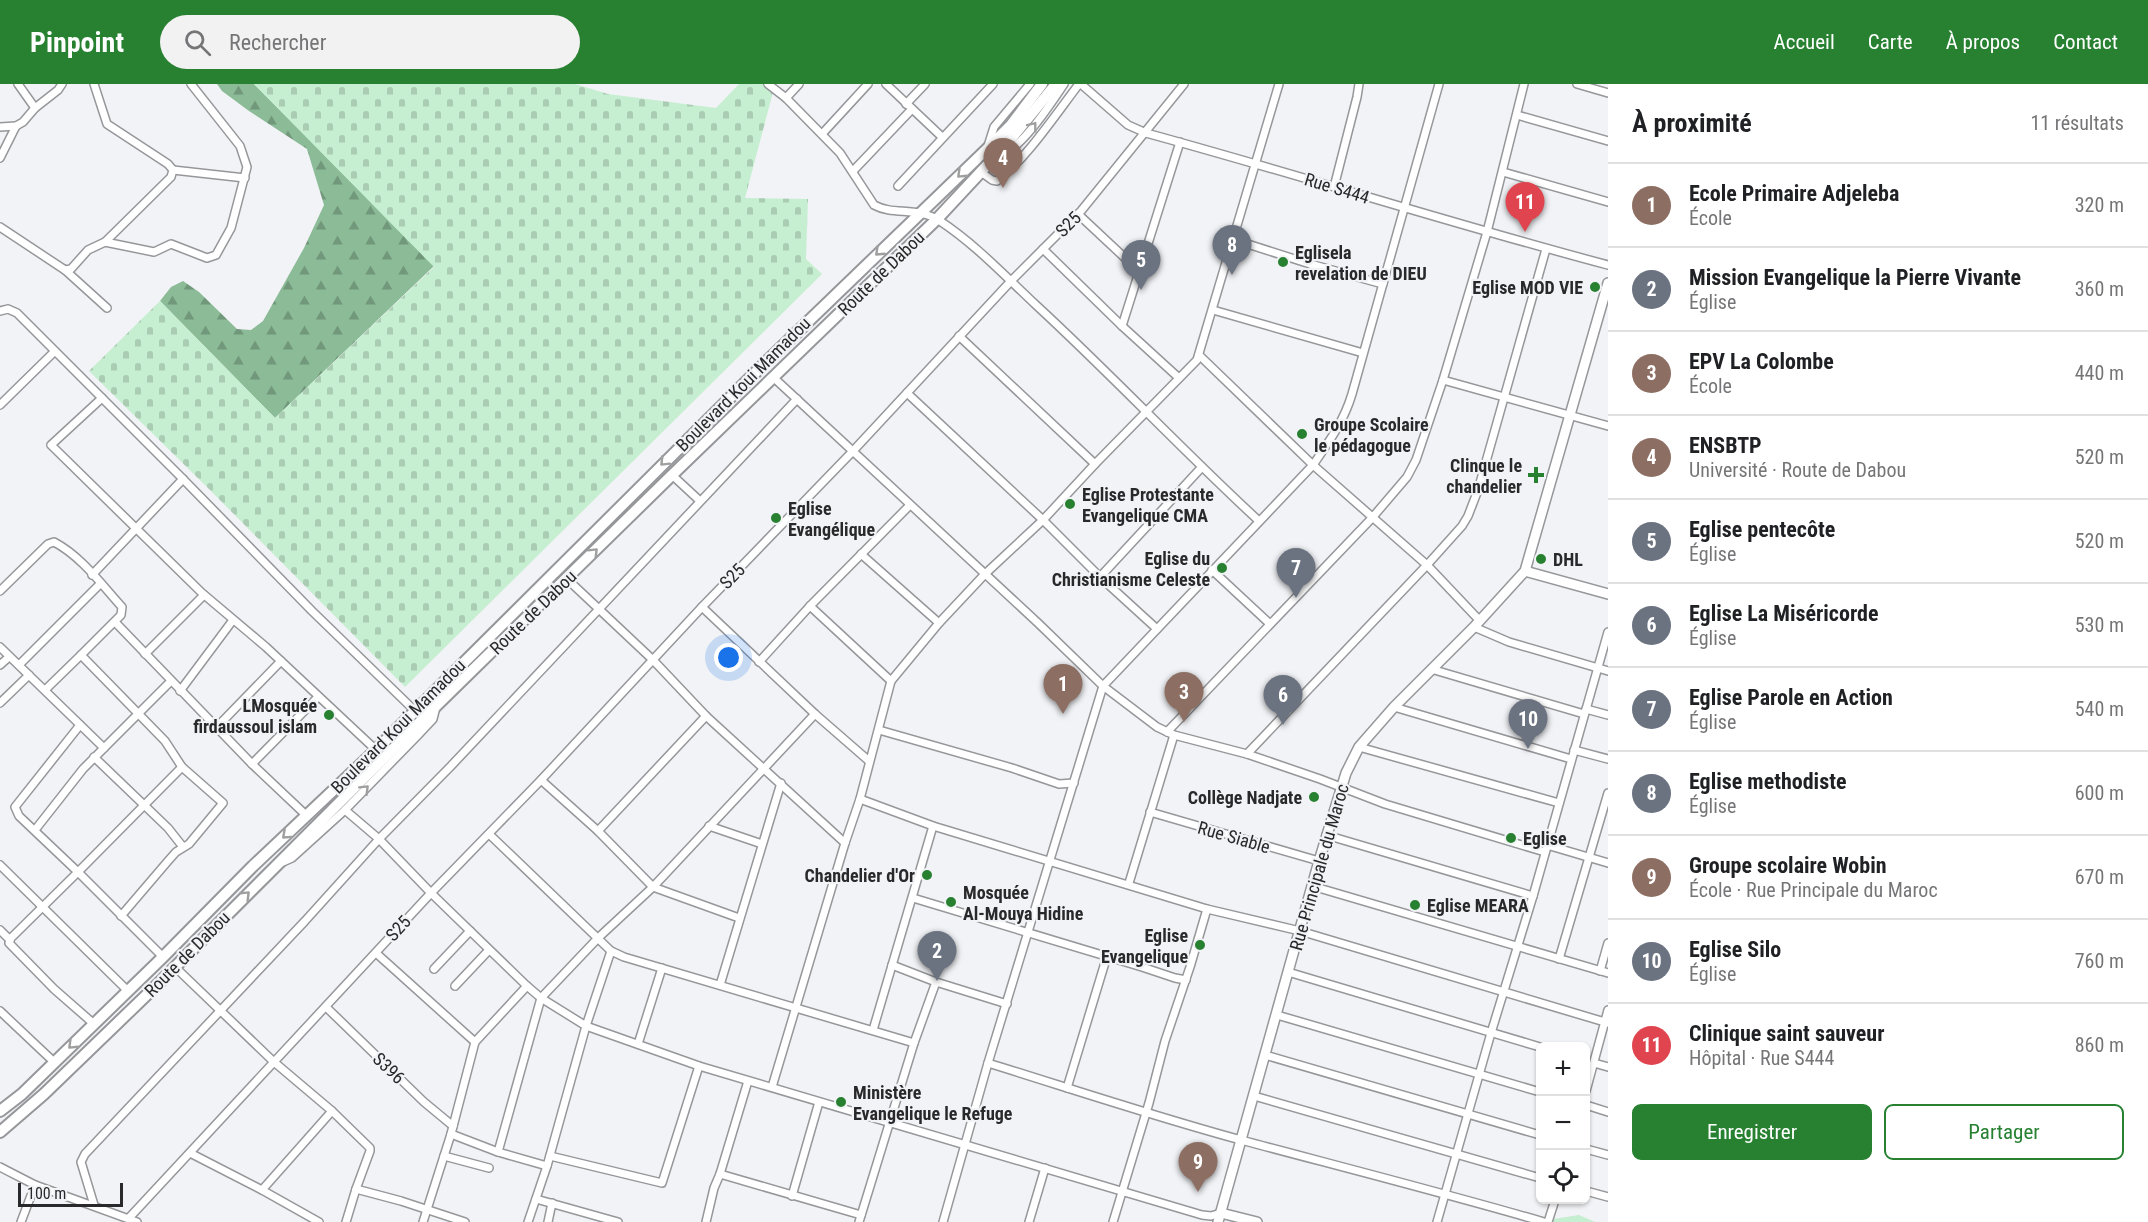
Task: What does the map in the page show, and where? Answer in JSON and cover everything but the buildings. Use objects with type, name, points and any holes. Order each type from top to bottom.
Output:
[{"type":"main road","name":"Route de Dabou","points":[[921,212],[987,150],[1042,84]]},
{"type":"main road","name":"Route de Dabou","points":[[0,1132],[44,1095],[437,705],[938,219],[994,159],[1056,84]]},
{"type":"main road","name":"Boulevard Koui Mamadou","points":[[0,1112],[22,1094],[253,866],[376,750],[793,335],[921,212]]},
{"type":"street","points":[[18,84],[35,108]]},
{"type":"street","points":[[0,158],[16,126],[62,84]]},
{"type":"street","points":[[94,84],[107,124],[168,164],[173,170],[245,178]]},
{"type":"street","points":[[105,242],[154,252],[171,244],[207,258],[216,255],[231,228],[246,167],[240,146],[191,84]]},
{"type":"street","points":[[768,84],[786,98],[840,153],[874,205],[921,212],[938,219],[957,233],[1011,281],[1146,410],[1201,468],[1259,521]]},
{"type":"street","points":[[786,98],[799,84]]},
{"type":"street","points":[[822,134],[867,84]]},
{"type":"street","points":[[886,84],[942,138]]},
{"type":"street","points":[[853,171],[909,107],[925,84]]},
{"type":"street","points":[[898,186],[993,84]]},
{"type":"street","points":[[987,150],[994,127],[1030,84]]},
{"type":"street","points":[[994,159],[1007,155],[1020,143],[1064,84]]},
{"type":"street","points":[[981,172],[997,181],[1027,149],[1080,84]]},
{"type":"street","name":"Rue S444","points":[[1080,84],[1128,125],[1146,133],[1255,162],[1403,209],[1608,266]]},
{"type":"street","name":"S25","points":[[129,1218],[431,893],[853,451],[1011,281],[1078,214],[1184,84]]},
{"type":"street","points":[[772,1087],[860,799],[891,681],[939,623],[985,574],[1043,520],[1199,356],[1279,84]]},
{"type":"street","points":[[1334,187],[1359,84]]},
{"type":"street","points":[[943,1222],[988,1063],[1052,860],[1103,686],[1313,465],[1337,431],[1346,414],[1438,84]]},
{"type":"street","points":[[1129,884],[1170,734],[1270,624],[1372,518],[1412,469],[1443,380],[1487,232],[1524,84]]},
{"type":"street","points":[[1577,84],[1608,93]]},
{"type":"street","points":[[1517,115],[1608,141]]},
{"type":"street","points":[[0,127],[16,126]]},
{"type":"street","points":[[1122,326],[1180,142]]},
{"type":"street","points":[[1020,143],[1027,149]]},
{"type":"street","points":[[65,270],[71,269],[88,250],[105,242],[171,177],[173,170]]},
{"type":"street","points":[[1503,172],[1608,202]]},
{"type":"street","points":[[1078,214],[1140,272]]},
{"type":"street","points":[[0,227],[65,270],[106,308]]},
{"type":"street","points":[[1232,238],[1310,264],[1383,284]]},
{"type":"street","points":[[1043,249],[1179,378]]},
{"type":"street","points":[[1247,754],[1427,565],[1462,526],[1468,516],[1478,490],[1546,249]]},
{"type":"street","points":[[1608,283],[1526,571],[1608,594]]},
{"type":"street","points":[[0,311],[8,309],[17,313],[312,611],[414,710]]},
{"type":"street","points":[[1213,310],[1363,353]]},
{"type":"street","points":[[959,336],[1095,464]]},
{"type":"street","points":[[0,405],[54,352]]},
{"type":"street","points":[[1199,356],[1313,465],[1427,565],[1477,624],[1509,642],[1608,671]]},
{"type":"street","points":[[774,378],[1103,686],[1170,734],[1247,754],[1341,786],[1385,804],[1608,863]]},
{"type":"street","points":[[1443,380],[1608,426]]},
{"type":"street","points":[[907,393],[1157,629]]},
{"type":"street","points":[[102,398],[51,445],[204,595],[281,661],[376,750]]},
{"type":"street","points":[[94,1205],[81,1162],[85,1154],[305,921],[379,839],[451,766],[700,501],[728,475],[797,399]]},
{"type":"street","points":[[1100,577],[1201,468]]},
{"type":"street","points":[[672,475],[700,501]]},
{"type":"street","points":[[92,574],[183,479]]},
{"type":"street","points":[[759,662],[810,606],[910,505]]},
{"type":"street","points":[[0,591],[48,544],[54,542],[92,574],[122,607],[121,615],[115,622],[45,690]]},
{"type":"street","points":[[861,554],[939,623]]},
{"type":"street","points":[[1212,570],[1270,624]]},
{"type":"street","name":"Rue Principale du Maroc","points":[[1219,1217],[1326,835],[1346,772],[1359,747],[1394,707],[1526,571]]},
{"type":"street","points":[[567,579],[653,660],[706,716],[845,843]]},
{"type":"street","points":[[19,665],[100,584]]},
{"type":"street","points":[[145,654],[204,595]]},
{"type":"street","points":[[810,606],[891,681]]},
{"type":"street","points":[[702,607],[815,714],[869,761]]},
{"type":"street","points":[[180,691],[233,620]]},
{"type":"street","points":[[115,622],[216,728],[307,816]]},
{"type":"street","points":[[1439,1222],[1445,1193],[1502,993],[1533,896],[1608,632]]},
{"type":"street","points":[[0,647],[104,748]]},
{"type":"street","points":[[81,655],[165,741],[183,767],[223,803],[198,835],[168,861],[121,915]]},
{"type":"street","points":[[0,665],[9,657]]},
{"type":"street","points":[[216,728],[281,661]]},
{"type":"street","points":[[1431,669],[1585,711],[1608,715]]},
{"type":"street","points":[[0,704],[29,675]]},
{"type":"street","points":[[35,830],[94,757],[171,681]]},
{"type":"street","points":[[252,764],[318,697]]},
{"type":"street","points":[[273,868],[292,858],[345,810],[433,719],[437,705]]},
{"type":"street","points":[[1394,707],[1571,759]]},
{"type":"street","points":[[498,1152],[541,998],[598,938],[653,887],[815,714]]},
{"type":"street","points":[[598,831],[706,716]]},
{"type":"street","points":[[80,725],[16,804],[15,811],[163,957]]},
{"type":"street","points":[[879,730],[1012,768],[1059,784],[1074,783]]},
{"type":"street","points":[[1359,747],[1559,803]]},
{"type":"street","points":[[1574,750],[1608,759]]},
{"type":"street","points":[[94,757],[168,828],[183,847]]},
{"type":"street","points":[[10,940],[183,767]]},
{"type":"street","points":[[541,780],[598,831],[653,887],[739,918]]},
{"type":"street","points":[[720,985],[781,783]]},
{"type":"street","points":[[1559,959],[1608,793]]},
{"type":"street","points":[[860,799],[933,825],[1207,909],[1300,931],[1606,1023]]},
{"type":"street","points":[[345,810],[379,839],[527,986],[541,998],[586,1026],[699,1066],[1207,1216],[1257,1222]]},
{"type":"street","name":"Rue Siable","points":[[1150,812],[1319,861]]},
{"type":"street","points":[[873,1030],[933,825]]},
{"type":"street","points":[[709,826],[762,843]]},
{"type":"street","points":[[489,834],[611,951],[914,1043]]},
{"type":"street","points":[[1326,835],[1533,896]]},
{"type":"street","points":[[0,864],[128,991]]},
{"type":"street","points":[[1312,886],[1604,972],[1608,943]]},
{"type":"street","points":[[913,898],[1186,980]]},
{"type":"street","points":[[1113,1222],[1165,1041],[1207,909]]},
{"type":"street","points":[[0,930],[10,940],[9,943],[54,989],[94,1024]]},
{"type":"street","points":[[434,969],[470,931]]},
{"type":"street","points":[[455,986],[489,950]]},
{"type":"street","points":[[528,1222],[550,1156],[586,1026],[611,951]]},
{"type":"street","points":[[376,953],[475,1042]]},
{"type":"street","points":[[1066,1088],[1107,956]]},
{"type":"street","points":[[892,965],[936,982],[1007,1004]]},
{"type":"street","points":[[175,967],[274,1062],[332,1112],[371,1150],[346,1222]]},
{"type":"street","points":[[638,1044],[662,968]]},
{"type":"street","points":[[1288,972],[1536,1046]]},
{"type":"street","points":[[720,1174],[860,1219],[914,1043],[936,982]]},
{"type":"street","points":[[423,1222],[452,1130],[475,1042],[527,986]]},
{"type":"street","name":"S396","points":[[326,1007],[452,1130],[498,1152],[547,1166]]},
{"type":"street","points":[[1590,1077],[1608,1010]]},
{"type":"street","points":[[0,1011],[54,1062]]},
{"type":"street","points":[[1277,1015],[1536,1091]]},
{"type":"street","points":[[1265,1055],[1536,1134]]},
{"type":"street","points":[[988,1063],[1146,1113],[1546,1222],[1553,1204]]},
{"type":"street","points":[[1594,1063],[1608,1067]]},
{"type":"street","points":[[550,1156],[662,1183],[699,1066]]},
{"type":"street","points":[[706,1222],[714,1188],[748,1080]]},
{"type":"street","points":[[1254,1096],[1536,1177]]},
{"type":"street","points":[[792,1196],[819,1102]]},
{"type":"street","points":[[1590,1106],[1608,1112]]},
{"type":"street","points":[[262,1190],[332,1112]]},
{"type":"street","points":[[1590,1150],[1608,1155]]},
{"type":"street","points":[[190,1153],[319,1222]]},
{"type":"street","points":[[444,1156],[489,1168]]},
{"type":"street","points":[[0,1167],[35,1185],[137,1222]]},
{"type":"street","points":[[1029,1222],[1045,1168]]},
{"type":"street","points":[[21,1222],[35,1185]]},
{"type":"street","points":[[356,1189],[465,1222]]},
{"type":"street","points":[[1590,1192],[1608,1197]]},
{"type":"street","points":[[536,1199],[614,1221]]},
{"type":"street","points":[[548,1222],[552,1203]]},
{"type":"green space","points":[[217,84],[254,84],[434,266],[275,418],[160,301],[171,287],[183,281],[199,292],[237,329],[251,330],[263,321],[304,248],[324,205],[307,149],[249,111],[222,91]]},
{"type":"green space","points":[[254,84],[575,84],[608,94],[716,108],[739,84],[763,84],[773,92],[745,198],[808,199],[806,259],[822,274],[405,687],[89,371],[160,301],[275,418],[434,267]]},
{"type":"green space","points":[[1579,1215],[1595,1222],[1553,1222],[1553,1219]]},
{"type":"place","name":"ENSBTP","points":[[1003,188]]},
{"type":"place","name":"Clinique saint sauveur","points":[[1525,232]]},
{"type":"place","name":"Eglisela revelation de DIEU","points":[[1283,262]]},
{"type":"place","name":"Eglise methodiste","points":[[1232,275]]},
{"type":"place","name":"Eglise MOD VIE","points":[[1595,287]]},
{"type":"place","name":"Eglise pentecôte","points":[[1141,290]]},
{"type":"place","name":"Groupe Scolaire le pédagogue","points":[[1302,434]]},
{"type":"place","name":"Clinque le chandelier","points":[[1536,475]]},
{"type":"place","name":"Eglise Protestante Evangelique CMA","points":[[1070,504]]},
{"type":"place","name":"Eglise Evangélique","points":[[776,518]]},
{"type":"place","name":"DHL","points":[[1541,559]]},
{"type":"place","name":"Eglise du Christianisme Celeste","points":[[1222,568]]},
{"type":"place","name":"Eglise Parole en Action","points":[[1296,598]]},
{"type":"place","name":"Ecole Primaire Adjeleba","points":[[1063,714]]},
{"type":"place","name":"LMosquée firdaussoul islam","points":[[329,715]]},
{"type":"place","name":"EPV La Colombe","points":[[1184,722]]},
{"type":"place","name":"Eglise La Miséricorde","points":[[1283,725]]},
{"type":"place","name":"Eglise Silo","points":[[1528,749]]},
{"type":"place","name":"Collège Nadjate","points":[[1314,797]]},
{"type":"place","name":"Eglise","points":[[1511,838]]},
{"type":"place","name":"Chandelier d'Or","points":[[927,875]]},
{"type":"place","name":"Mosquée Al-Mouya Hidine","points":[[951,902]]},
{"type":"place","name":"Eglise MEARA","points":[[1415,905]]},
{"type":"place","name":"Eglise Evangelique","points":[[1200,945]]},
{"type":"place","name":"Mission Evangelique la Pierre Vivante","points":[[937,981]]},
{"type":"place","name":"Ministère Evangelique le Refuge","points":[[841,1102]]},
{"type":"place","name":"Groupe scolaire Wobin","points":[[1198,1192]]}]
